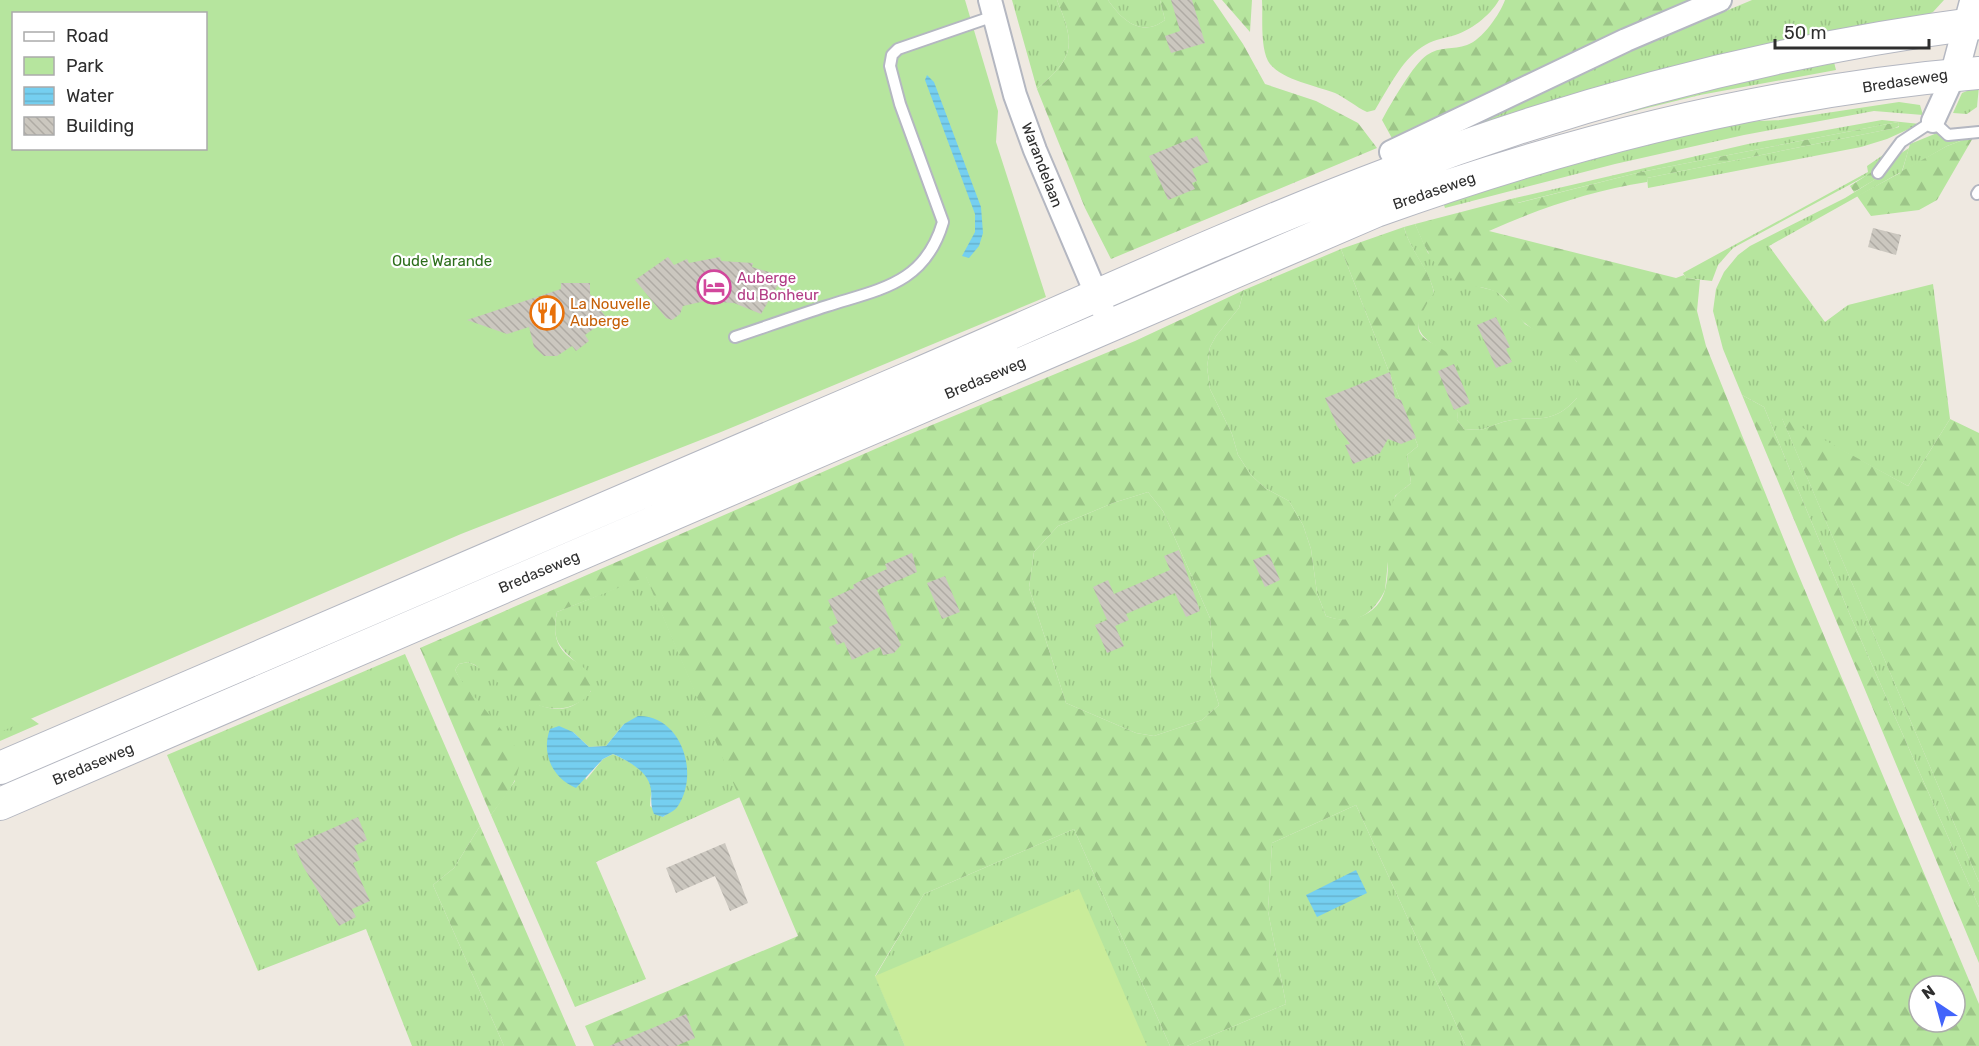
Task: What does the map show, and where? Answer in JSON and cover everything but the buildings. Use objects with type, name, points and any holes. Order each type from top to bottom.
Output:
[{"type":"main road","name":"Bredaseweg","points":[[0,804],[526,578],[1103,310],[1332,196],[1525,126],[1658,87],[1974,16]]},
{"type":"main road","name":"Bredaseweg","points":[[0,768],[516,545],[1103,310],[1376,211],[1543,156],[1602,140],[1767,103],[1967,74]]},
{"type":"main road","points":[[516,545],[531,546],[541,552],[538,563],[526,578]]},
{"type":"main road","points":[[333,624],[346,655]]},
{"type":"street","points":[[1391,152],[1626,40],[1720,0]]},
{"type":"street","name":"Warandelaan","points":[[992,8],[1015,95],[1031,139],[1103,310]]},
{"type":"street","name":"Bredaseweg","points":[[1967,74],[1974,16]]},
{"type":"street","points":[[1933,121],[1967,74]]},
{"type":"lane","points":[[735,337],[886,289],[922,262],[938,240],[943,222],[900,104],[890,66],[892,55],[898,49],[992,8]]},
{"type":"lane","points":[[1878,173],[1901,142],[1933,121],[1948,135],[1979,132]]},
{"type":"green space","name":"Oude Warande","points":[[0,0],[965,0],[998,111],[996,142],[1046,297],[721,432],[461,534],[0,732]]},
{"type":"green space","points":[[1012,0],[1057,0],[1067,29],[1069,40],[1065,59],[1037,89]]},
{"type":"green space","points":[[1057,0],[1108,0],[1126,20],[1140,27],[1148,27],[1165,20],[1160,0],[1213,0],[1243,44],[1265,84],[1316,101],[1358,123],[1377,148],[1111,259],[1085,208],[1037,89],[1058,68],[1068,50],[1067,29]]},
{"type":"green space","points":[[1108,0],[1160,0],[1165,20],[1156,25],[1140,27],[1126,20]]},
{"type":"green space","points":[[1222,0],[1252,0],[1250,32]]},
{"type":"green space","points":[[1262,0],[1499,0],[1485,17],[1472,27],[1459,34],[1429,43],[1414,53],[1396,76],[1375,110],[1367,112],[1335,93],[1298,81],[1280,73],[1273,67],[1265,54]]},
{"type":"green space","points":[[1505,0],[1697,0],[1394,142],[1382,120],[1416,66],[1432,52],[1467,45],[1479,38],[1490,26]]},
{"type":"green space","points":[[1752,0],[1944,0],[1933,12],[1915,21],[1397,159],[1486,112]]},
{"type":"green space","points":[[1833,58],[1836,70],[1700,95],[1582,124],[1555,127]]},
{"type":"green space","points":[[1979,86],[1977,107],[1967,114],[1953,113],[1962,93]]},
{"type":"green space","points":[[1899,102],[1920,105],[1923,115],[1874,111],[1744,135],[1615,164],[1445,208],[1442,199],[1720,123],[1780,120]]},
{"type":"green space","points":[[1882,120],[1920,124],[1887,139],[1861,147],[1648,188],[1647,178],[1895,128],[1899,127],[1898,122],[1641,172],[1517,203],[1515,198],[1748,144]]},
{"type":"green space","points":[[1898,122],[1899,126],[1895,128],[1647,178],[1647,182],[1566,201],[1489,231],[1676,278],[1684,275],[1686,278],[1700,280],[1697,311],[1706,346],[1793,562],[1966,974],[1907,974],[1907,1034],[1967,1034],[1967,975],[1979,1004],[1979,1046],[1466,1046],[1356,805],[1272,843],[1268,911],[1286,1004],[1187,1046],[1170,1046],[1074,829],[924,894],[875,976],[905,1046],[594,1046],[585,1026],[798,936],[646,577],[557,612],[555,629],[557,641],[568,656],[589,673],[592,681],[587,696],[569,707],[540,706],[526,700],[468,662],[459,664],[455,670],[518,750],[519,768],[516,777],[508,793],[491,815],[420,648],[898,439],[1135,341],[1244,290],[1239,308],[1210,347],[1207,367],[1210,389],[1232,434],[1238,455],[1251,475],[1265,488],[1289,501],[1303,525],[1311,549],[1317,593],[1326,616],[1335,619],[1353,619],[1362,616],[1376,606],[1385,590],[1390,510],[1395,497],[1411,483],[1407,455],[1418,446],[1341,249],[1404,227],[1432,284],[1434,293],[1423,311],[1419,324],[1420,333],[1451,357],[1459,368],[1461,386],[1457,420],[1464,429],[1480,430],[1512,420],[1549,417],[1567,408],[1577,398],[1577,362],[1564,349],[1526,324],[1499,294],[1490,289],[1467,285],[1450,278],[1426,249],[1415,224],[1515,198],[1518,203],[1641,172]],"holes":[[[1148,492],[1163,511],[1210,618],[1213,651],[1210,675],[1219,705],[1202,720],[1154,736],[1136,733],[1066,703],[1029,588],[1034,552],[1058,526],[1113,503]]]},
{"type":"green space","points":[[1937,133],[1954,141],[1979,134],[1947,146],[1902,172],[1910,144]]},
{"type":"green space","points":[[1974,136],[1937,200],[1919,210],[1871,216],[1857,196],[1900,173],[1900,165],[1854,192],[1850,186],[1909,148],[1902,171],[1947,146]]},
{"type":"green space","points":[[1886,153],[1873,172],[1733,248],[1718,265],[1712,281],[1686,278],[1683,273],[1868,172],[1867,166]]},
{"type":"green space","points":[[1900,164],[1901,172],[1769,246],[1825,322],[1848,305],[1933,284],[1950,419],[1908,486],[1782,418],[1979,882],[1979,907],[1850,615],[1764,407],[1742,395],[1723,349],[1713,311],[1716,289],[1724,272],[1738,255],[1750,246],[1845,198]]},
{"type":"green space","points":[[1415,224],[1428,253],[1480,287],[1496,291],[1510,304],[1525,324],[1566,348],[1577,362],[1577,398],[1567,408],[1549,417],[1512,420],[1480,430],[1464,429],[1457,420],[1460,371],[1422,334],[1419,328],[1420,316],[1434,292],[1404,227]]},
{"type":"green space","points":[[1341,249],[1418,446],[1407,455],[1411,483],[1395,496],[1385,590],[1375,606],[1368,612],[1354,619],[1345,620],[1326,616],[1317,593],[1311,549],[1303,525],[1289,501],[1265,488],[1251,475],[1238,455],[1232,434],[1210,389],[1207,367],[1210,347],[1239,308],[1244,290]]},
{"type":"green space","points":[[1742,395],[1764,407],[1850,615],[1979,907],[1979,963]]},
{"type":"green space","points":[[1781,416],[1908,486],[1950,419],[1979,433],[1979,882]]},
{"type":"green space","points":[[1148,492],[1163,511],[1210,618],[1213,651],[1210,675],[1219,705],[1202,720],[1154,736],[1136,733],[1066,703],[1029,588],[1034,552],[1058,526],[1113,503]]},
{"type":"green space","points":[[646,576],[740,797],[596,862],[646,979],[575,1007],[491,815],[515,781],[455,670],[459,664],[468,662],[528,700],[544,707],[560,709],[576,704],[591,691],[581,668],[562,648],[556,637],[557,612]],"holes":[[[624,724],[678,806],[663,817],[650,806],[651,786],[646,775],[636,766],[613,754],[603,759],[586,780],[573,732],[589,747],[606,746]]]},
{"type":"green space","points":[[405,654],[480,826],[454,868],[433,885],[504,1046],[412,1046],[366,929],[258,971],[167,755]]},
{"type":"green space","points":[[0,692],[13,706],[39,724],[0,741]]},
{"type":"green space","points":[[1356,805],[1466,1046],[1187,1046],[1286,1004],[1268,911],[1272,843]]},
{"type":"green space","points":[[480,826],[576,1046],[504,1046],[433,885],[454,868]]},
{"type":"green space","points":[[1074,829],[1170,1046],[905,1046],[875,977],[924,894]]},
{"type":"green space","points":[[1079,889],[1147,1046],[905,1046],[875,976]]},
{"type":"water","points":[[927,75],[934,82],[981,207],[983,233],[979,246],[969,258],[962,256],[975,232],[975,214],[925,80]]},
{"type":"water","points":[[638,716],[653,718],[665,725],[675,735],[686,763],[687,778],[684,793],[677,808],[663,817],[654,814],[648,780],[640,770],[624,759],[613,754],[603,759],[576,788],[561,778],[548,756],[550,729],[559,726],[573,732],[589,747],[606,746],[624,724]]},
{"type":"water","points":[[1356,870],[1367,893],[1317,917],[1306,895]]},
{"type":"place","name":"Auberge du Bonheur","points":[[714,287]]},
{"type":"place","name":"La Nouvelle Auberge","points":[[547,313]]}]
